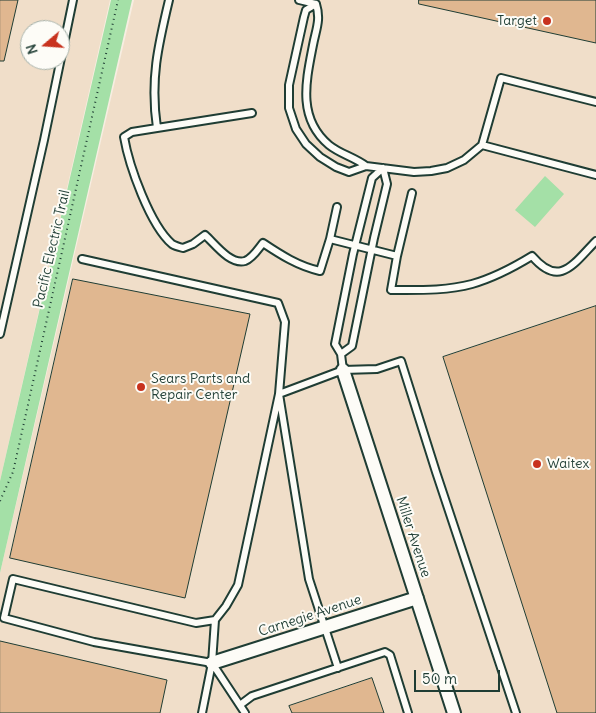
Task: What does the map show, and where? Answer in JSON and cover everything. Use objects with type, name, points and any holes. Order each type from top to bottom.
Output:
[{"type":"street","name":"Miller Avenue","points":[[343,370],[454,713]]},
{"type":"street","name":"Carnegie Avenue","points":[[212,663],[417,598]]},
{"type":"lane","points":[[0,334],[44,140],[73,0]]},
{"type":"lane","points":[[157,128],[153,89],[156,53],[169,0]]},
{"type":"lane","points":[[299,0],[316,4]]},
{"type":"lane","points":[[316,4],[306,10],[304,17],[289,85],[289,108],[296,129],[306,144],[320,157],[336,167],[349,172],[366,166],[414,172],[431,171],[447,168],[464,160],[482,145],[500,78],[596,102]]},
{"type":"lane","points":[[316,4],[319,14],[309,65],[305,100],[310,120],[330,146],[355,158],[366,166]]},
{"type":"lane","points":[[252,114],[132,132],[124,137],[134,173],[150,211],[164,235],[173,245],[183,248],[193,244],[205,235],[227,256],[236,261],[246,261],[262,243],[287,259],[320,271],[338,207]]},
{"type":"lane","points":[[482,145],[596,175]]},
{"type":"lane","points":[[343,370],[341,354],[335,344],[355,246],[372,178],[383,168]]},
{"type":"lane","points":[[341,354],[352,346],[387,184],[383,168]]},
{"type":"lane","points":[[412,193],[397,256],[392,290],[429,290],[473,284],[515,266],[532,256],[548,272],[558,272],[571,266],[596,241]]},
{"type":"lane","points":[[330,239],[397,256]]},
{"type":"lane","points":[[82,259],[278,303],[285,322],[279,394],[238,585],[226,606],[215,620],[212,663],[202,713]]},
{"type":"lane","points":[[279,394],[343,370],[377,369],[401,361],[516,713]]},
{"type":"lane","points":[[279,394],[309,579],[338,668]]},
{"type":"lane","points":[[215,620],[196,623],[13,579],[4,618],[94,642],[212,663],[245,713]]},
{"type":"lane","points":[[240,705],[252,696],[385,652],[390,655],[408,713]]},
{"type":"path","name":"Pacific Electric Trail","points":[[0,500],[13,472],[118,0]]},
{"type":"shaded area","points":[[0,0],[110,0],[0,481]]},
{"type":"shaded area","points":[[134,0],[596,0],[596,713],[0,713],[0,573]]},
{"type":"green space","points":[[111,0],[132,0],[0,573],[0,481]]},
{"type":"green space","points":[[545,176],[564,194],[535,227],[515,210]]},
{"type":"building","points":[[0,0],[18,0],[4,61],[0,61]]},
{"type":"building","name":"Target","points":[[419,0],[596,0],[596,43],[419,4]]},
{"type":"building","name":"Sears Parts and Repair Center","points":[[73,279],[250,314],[185,598],[10,558]]},
{"type":"building","name":"Waitex","points":[[596,306],[596,713],[557,713],[443,357]]},
{"type":"building","points":[[0,641],[167,680],[160,713],[0,713]]},
{"type":"building","points":[[372,678],[384,713],[292,713],[289,706]]},
{"type":"place","name":"Target","points":[[547,21]]},
{"type":"place","name":"Sears Parts and Repair Center","points":[[141,387]]},
{"type":"place","name":"Waitex","points":[[537,464]]}]
